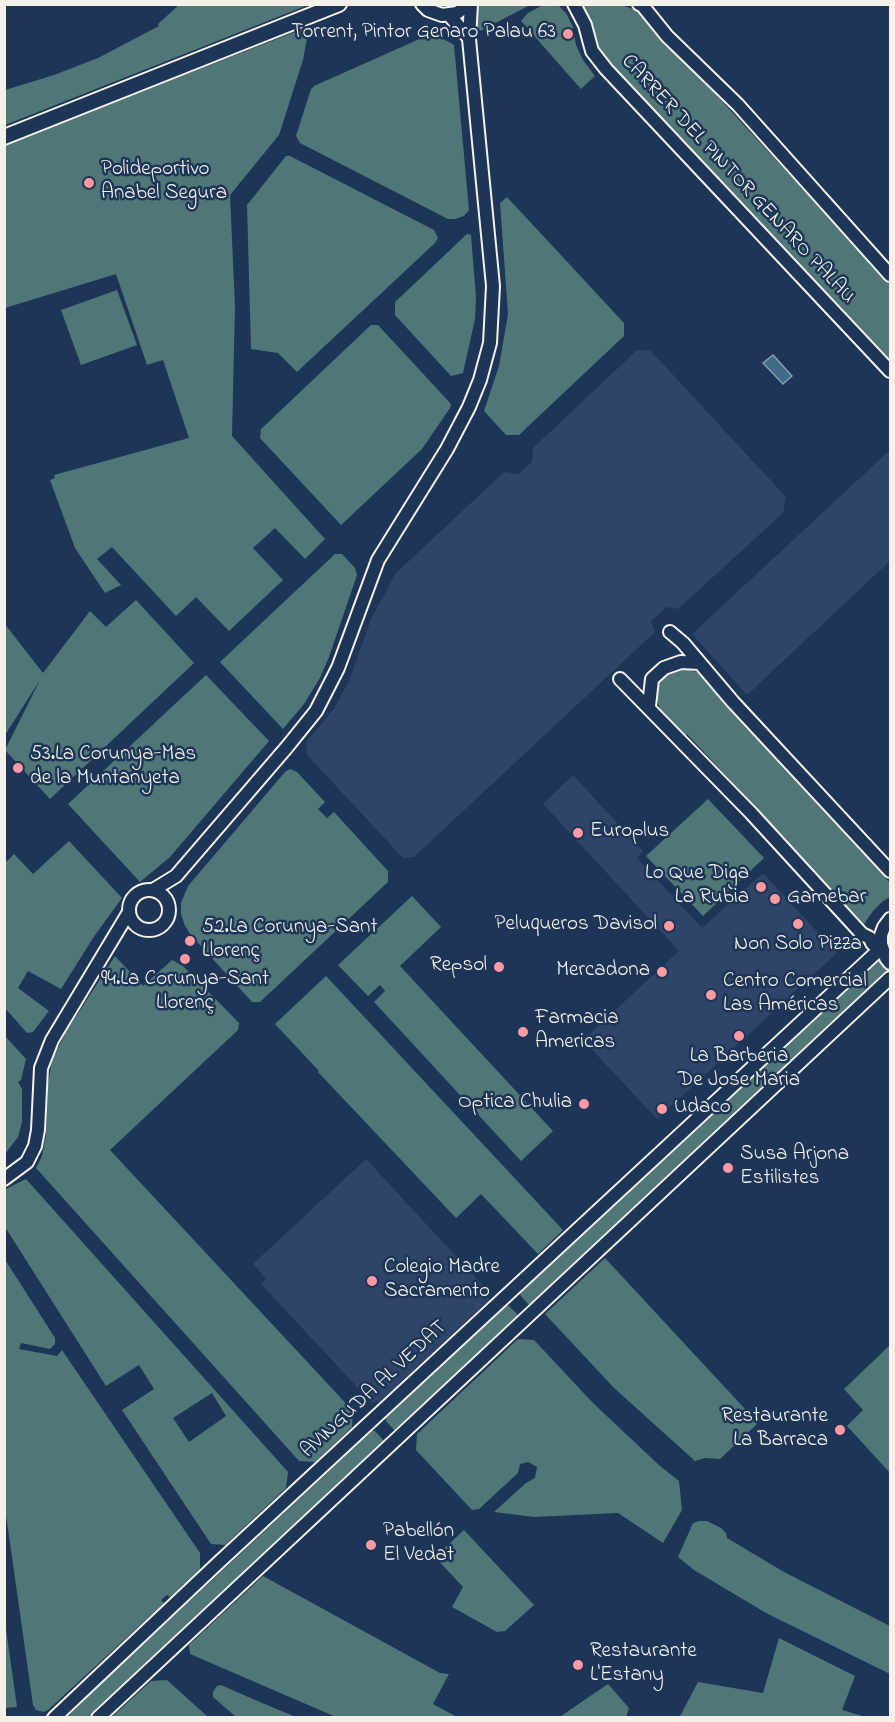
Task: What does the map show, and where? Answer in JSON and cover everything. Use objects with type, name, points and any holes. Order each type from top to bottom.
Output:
[{"type":"main road","points":[[4,137],[339,4]]},
{"type":"street","points":[[422,4],[435,13],[449,15],[457,13],[470,4]]},
{"type":"street","points":[[4,1179],[27,1162],[35,1146],[39,1113],[39,1082],[44,1056],[104,952],[115,938],[129,912],[134,896],[153,890],[176,876],[316,711],[338,668],[381,553],[447,449],[480,380],[490,343],[493,286],[469,38],[470,4]]},
{"type":"street","name":"CARRER DEL PINTOR GENARO PALAU","points":[[574,4],[585,25],[592,51],[606,69],[891,371]]},
{"type":"street","points":[[639,4],[667,36],[738,105],[891,275]]},
{"type":"street","points":[[449,15],[469,38]]},
{"type":"street","points":[[670,632],[683,643],[738,708],[891,871]]},
{"type":"street","points":[[649,706],[652,679],[664,668],[681,662],[699,663]]},
{"type":"street","points":[[620,679],[649,706],[862,934],[870,938],[883,953]]},
{"type":"street","points":[[115,938],[142,928],[151,929],[161,926],[168,915],[167,902],[176,876]]},
{"type":"street","points":[[153,890],[164,897],[167,902]]},
{"type":"street","points":[[129,912],[133,922],[142,928]]},
{"type":"street","points":[[883,953],[881,935],[891,919]]},
{"type":"street","name":"AVINGUDA AL VEDAT","points":[[54,1718],[225,1556],[883,953]]},
{"type":"street","points":[[98,1718],[891,978]]},
{"type":"shaded area","points":[[637,350],[651,351],[786,497],[783,513],[678,609],[667,607],[651,621],[655,632],[414,857],[403,858],[307,755],[306,742],[333,710],[349,681],[371,619],[396,573],[504,472],[519,474],[532,462],[533,448]]},
{"type":"shaded area","points":[[773,355],[792,376],[783,384],[763,363]]},
{"type":"shaded area","points":[[890,450],[890,561],[747,695],[692,634]]},
{"type":"shaded area","name":"Centro Comercial Las Américas","points":[[573,775],[643,851],[637,858],[702,928],[763,873],[837,953],[657,1119],[583,1040],[679,951],[543,804]]},
{"type":"shaded area","name":"Colegio Madre Sacramento","points":[[366,1159],[489,1292],[489,1300],[379,1402],[371,1402],[261,1284],[266,1279],[253,1264]]},
{"type":"green space","points":[[180,4],[308,5],[5,125],[5,90],[98,58],[159,26],[158,24]]},
{"type":"green space","points":[[476,5],[530,5],[478,32],[475,31]]},
{"type":"green space","points":[[543,5],[558,5],[566,13],[573,27],[576,45],[583,60],[595,76],[581,89],[521,21],[528,13]]},
{"type":"green space","points":[[578,5],[621,5],[639,11],[890,284],[890,367],[605,59],[595,45]]},
{"type":"green space","points":[[305,28],[307,38],[303,60],[279,135],[230,195],[235,306],[232,436],[325,539],[305,559],[275,528],[253,548],[283,580],[229,631],[196,597],[176,616],[112,547],[97,559],[121,585],[105,593],[75,548],[50,480],[55,478],[54,475],[189,438],[163,360],[147,365],[116,274],[5,308],[5,145]]},
{"type":"green space","points":[[433,33],[454,45],[469,210],[464,216],[455,219],[448,219],[300,143],[296,136],[311,89],[314,86]]},
{"type":"green space","points":[[286,156],[434,230],[438,238],[297,372],[278,353],[251,349],[247,205]]},
{"type":"green space","points":[[507,197],[624,323],[624,336],[519,435],[506,435],[484,411],[499,366],[508,314],[500,203]]},
{"type":"green space","points":[[467,234],[471,235],[476,297],[475,319],[463,373],[451,376],[395,315],[395,302]]},
{"type":"green space","points":[[117,290],[137,345],[81,365],[61,310]]},
{"type":"green space","points":[[371,325],[378,325],[451,404],[422,449],[341,525],[260,438],[261,429]]},
{"type":"green space","points":[[335,554],[342,554],[355,568],[357,575],[320,678],[304,704],[283,729],[220,662]]},
{"type":"green space","points":[[136,600],[194,663],[50,799],[5,750],[40,680],[5,735],[4,623],[43,673],[90,611],[106,627]]},
{"type":"green space","points":[[682,668],[700,673],[724,699],[723,703],[890,883],[890,897],[873,911],[864,924],[687,734],[683,737],[662,714],[656,698],[657,687],[667,673]]},
{"type":"green space","points":[[206,675],[269,741],[170,857],[140,882],[68,804]]},
{"type":"green space","points":[[290,769],[297,772],[325,802],[318,809],[327,818],[334,812],[388,871],[388,882],[260,1002],[252,1002],[190,934],[181,914],[181,903],[188,886]]},
{"type":"green space","points":[[708,799],[764,858],[703,916],[646,856]]},
{"type":"green space","points":[[69,841],[122,898],[95,935],[61,989],[28,971],[18,988],[49,1011],[33,1032],[27,1033],[5,1008],[5,863],[14,854],[33,874]]},
{"type":"green space","points":[[412,896],[441,927],[400,966],[553,1131],[521,1161],[374,1002],[385,991],[380,985],[368,996],[338,965]]},
{"type":"green space","points":[[115,956],[143,986],[172,960],[183,966],[239,1023],[238,1030],[110,1150],[353,1411],[352,1427],[315,1462],[299,1461],[36,1168],[42,1156],[46,1135],[48,1084],[52,1060],[66,1032]]},
{"type":"green space","points":[[878,959],[890,972],[532,1305],[528,1304],[520,1295],[523,1289]]},
{"type":"green space","points":[[326,976],[563,1230],[538,1254],[481,1194],[456,1218],[275,1024]]},
{"type":"green space","points":[[5,1036],[26,1059],[21,1080],[18,1082],[22,1089],[22,1122],[18,1137],[5,1154]]},
{"type":"green space","points":[[26,1179],[288,1472],[286,1488],[225,1545],[211,1544],[122,1410],[154,1389],[139,1365],[106,1386],[5,1227],[6,1189]],"holes":[[[212,1393],[226,1416],[189,1442],[173,1418]]]},
{"type":"green space","points":[[4,1258],[55,1338],[55,1344],[50,1349],[21,1343],[19,1349],[57,1356],[62,1350],[200,1553],[200,1569],[170,1597],[167,1595],[161,1600],[164,1603],[44,1712],[36,1710],[33,1705],[5,1508]]},
{"type":"green space","points":[[605,1258],[758,1423],[720,1459],[705,1458],[695,1461],[613,1387],[545,1314]]},
{"type":"green space","points":[[506,1306],[518,1315],[517,1318],[394,1430],[386,1418]]},
{"type":"green space","points":[[518,1339],[534,1340],[593,1403],[679,1481],[682,1510],[663,1543],[618,1513],[534,1517],[494,1512],[526,1483],[535,1478],[537,1467],[528,1462],[520,1464],[518,1473],[479,1509],[472,1510],[416,1450],[417,1434]]},
{"type":"green space","points":[[890,1345],[890,1473],[847,1426],[863,1410],[844,1389]]},
{"type":"green space","points":[[372,1431],[375,1431],[384,1441],[383,1443],[92,1714],[87,1717],[68,1717],[87,1697]]},
{"type":"green space","points":[[707,1521],[721,1528],[727,1538],[784,1572],[890,1626],[890,1674],[766,1613],[694,1570],[678,1557],[693,1523]]},
{"type":"green space","points":[[464,1530],[534,1605],[505,1631],[497,1632],[452,1607],[463,1587],[435,1557]]},
{"type":"green space","points":[[263,1576],[440,1673],[449,1674],[433,1704],[457,1717],[336,1717],[190,1654],[189,1645]]},
{"type":"green space","points":[[4,1622],[17,1707],[5,1708]]},
{"type":"green space","points":[[779,1638],[855,1676],[842,1710],[866,1717],[679,1718],[698,1682],[763,1693]]},
{"type":"green space","points":[[167,1680],[208,1717],[112,1717],[151,1681]]},
{"type":"green space","points":[[608,1684],[629,1708],[626,1717],[558,1718]]},
{"type":"green space","points":[[221,1685],[296,1717],[236,1717],[213,1697],[217,1686]]},
{"type":"place","name":"Torrent, Pintor Genaro Palau 63","points":[[568,34]]},
{"type":"place","name":"Polideportivo Anabel Segura","points":[[89,183]]},
{"type":"place","name":"53.La Corunya-Mas de la Muntanyeta","points":[[18,768]]},
{"type":"place","name":"Europlus","points":[[578,833]]},
{"type":"place","name":"Lo Que Diga La Rubia","points":[[761,887]]},
{"type":"place","name":"Gamebar","points":[[775,899]]},
{"type":"place","name":"Non Solo Pizza","points":[[798,924]]},
{"type":"place","name":"Peluqueros Davisol","points":[[669,926]]},
{"type":"place","name":"52.La Corunya-Sant Llorenç","points":[[190,941]]},
{"type":"place","name":"94.La Corunya-Sant Llorenç","points":[[185,959]]},
{"type":"place","name":"Repsol","points":[[499,967]]},
{"type":"place","name":"Mercadona","points":[[662,972]]},
{"type":"place","name":"Centro Comercial Las Américas","points":[[711,995]]},
{"type":"place","name":"Farmacia Americas","points":[[523,1032]]},
{"type":"place","name":"La Barberia De Jose Maria","points":[[739,1036]]},
{"type":"place","name":"Optica Chulia","points":[[584,1104]]},
{"type":"place","name":"Udaco","points":[[662,1109]]},
{"type":"place","name":"Susa Arjona Estilistes","points":[[728,1168]]},
{"type":"place","name":"Colegio Madre Sacramento","points":[[372,1281]]},
{"type":"place","name":"Restaurante La Barraca","points":[[840,1430]]},
{"type":"place","name":"Pabellón El Vedat","points":[[371,1545]]},
{"type":"place","name":"Restaurante L'Estany","points":[[578,1665]]}]
